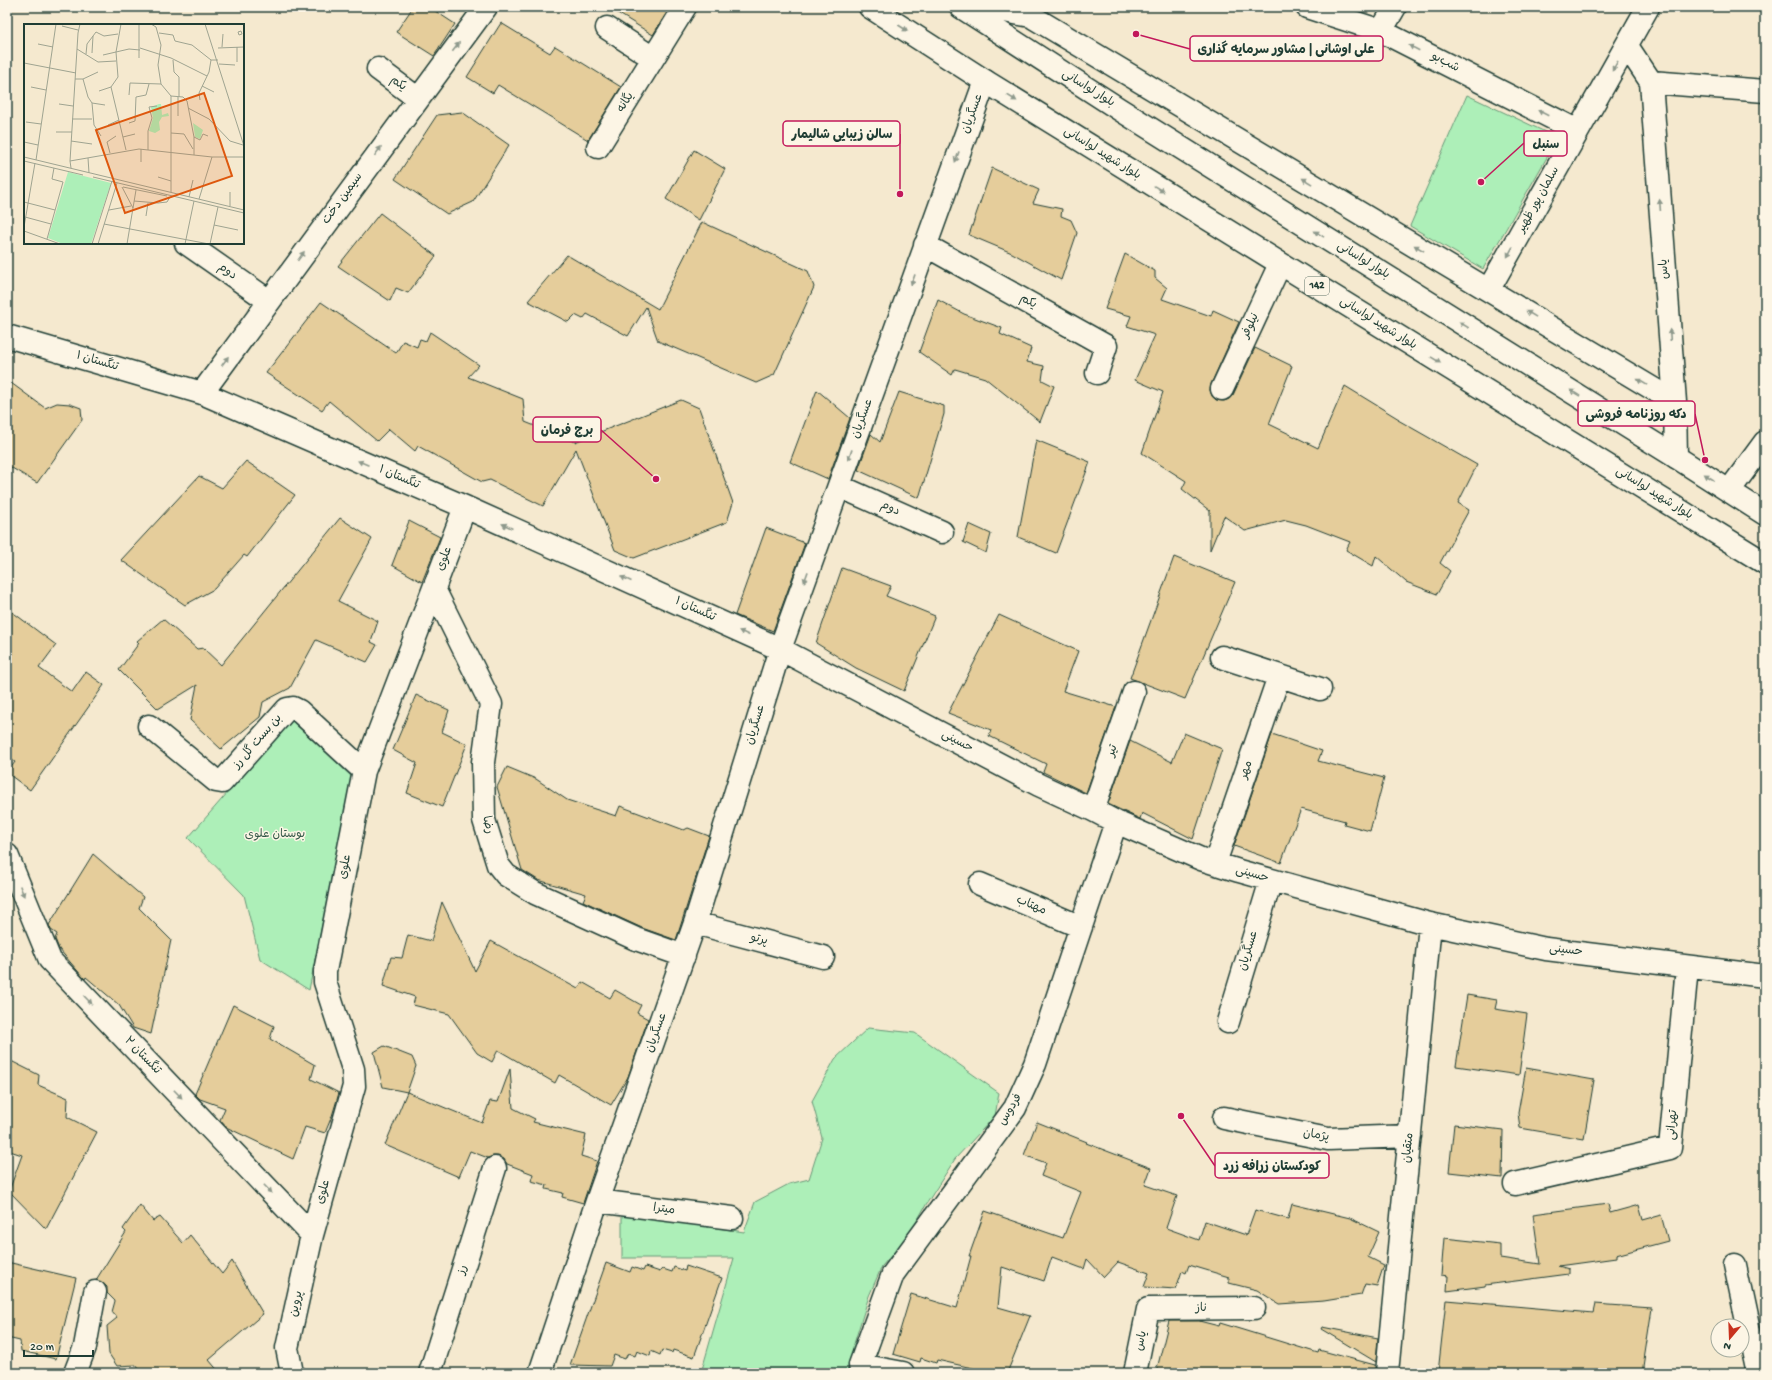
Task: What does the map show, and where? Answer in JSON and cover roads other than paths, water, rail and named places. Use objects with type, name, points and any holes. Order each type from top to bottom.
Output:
[{"type":"street","name":"سیمین دخت","points":[[202,393],[417,98],[486,7]]},
{"type":"street","name":"یگانه","points":[[598,147],[685,7]]},
{"type":"street","name":"بلوار شهید لواسانی","points":[[870,7],[985,81],[1765,563]]},
{"type":"street","name":"بلوار لواسانی","points":[[961,7],[1119,109],[1729,490],[1765,514]]},
{"type":"street","points":[[983,7],[1035,12],[1675,402]]},
{"type":"street","name":"شب‌بو","points":[[1307,7],[1381,31],[1578,131]]},
{"type":"street","points":[[1381,31],[1395,7]]},
{"type":"street","name":"سلمان پور ظهیر","points":[[1489,289],[1648,7]]},
{"type":"street","points":[[607,28],[654,58]]},
{"type":"street","name":"یاس","points":[[1627,46],[1651,82],[1675,402],[1676,457]]},
{"type":"street","name":"یکم","points":[[378,69],[417,98]]},
{"type":"street","name":"عسگریان","points":[[540,1373],[597,1201],[696,923],[780,649],[985,81]]},
{"type":"street","points":[[1651,82],[1765,91]]},
{"type":"street","name":"دوم","points":[[187,244],[269,301]]},
{"type":"street","name":"یکم","points":[[925,245],[1106,346],[1097,373]]},
{"type":"street","name":"نیلوفر","points":[[1222,389],[1280,264]]},
{"type":"street","name":"تنگستان ۱","points":[[7,336],[202,393],[465,507],[780,649]]},
{"type":"street","points":[[1729,490],[1765,442]]},
{"type":"street","name":"دوم","points":[[839,486],[942,532]]},
{"type":"street","name":"علوی","points":[[312,1235],[354,1086],[353,1069],[325,982],[325,971],[364,771],[465,507]]},
{"type":"street","name":"رضا","points":[[434,589],[491,704],[483,762],[484,820],[498,865],[506,875],[535,893],[636,939],[684,956]]},
{"type":"street","name":"حسینی","points":[[780,649],[1039,785],[1116,822],[1215,864],[1430,924],[1546,949],[1765,976]]},
{"type":"street","points":[[1222,657],[1320,689]]},
{"type":"street","name":"مهر","points":[[1215,864],[1279,676]]},
{"type":"street","name":"تیر","points":[[1093,810],[1134,692]]},
{"type":"street","name":"بن بست گل رز","points":[[150,726],[216,781],[222,782],[287,709],[293,708],[299,711],[364,771]]},
{"type":"street","name":"فردوس","points":[[860,1369],[893,1274],[1015,1108],[1035,1064],[1116,822]]},
{"type":"street","name":"تنگستان ۲","points":[[7,855],[50,960],[312,1235]]},
{"type":"street","name":"عسگریان","points":[[1228,1022],[1271,880]]},
{"type":"street","name":"مهتاب","points":[[980,884],[1081,927]]},
{"type":"street","name":"پرتو","points":[[696,923],[823,957]]},
{"type":"street","name":"متقیان","points":[[1386,1373],[1430,924]]},
{"type":"street","name":"تهرانی","points":[[1515,1184],[1670,1148],[1687,967]]},
{"type":"street","name":"پژمان","points":[[1224,1118],[1328,1139],[1410,1136]]},
{"type":"street","name":"رز","points":[[430,1373],[496,1168]]},
{"type":"street","name":"میترا","points":[[597,1201],[732,1218]]},
{"type":"street","name":"پروین","points":[[292,1373],[287,1348],[312,1235]]},
{"type":"street","points":[[1735,1265],[1758,1373]]},
{"type":"street","points":[[75,1373],[84,1347],[95,1292]]},
{"type":"street","name":"ناز","points":[[1148,1309],[1254,1308]]},
{"type":"street","name":"یاس","points":[[1135,1373],[1148,1309]]},
{"type":"street","points":[[860,1369],[903,1373]]},
{"type":"place","name":"علی اوشانی | مشاور سرمایه گذاری","points":[[1136,34]]},
{"type":"place","name":"سنبل","points":[[1481,182]]},
{"type":"place","name":"سالن زیبایی شالیمار","points":[[900,194]]},
{"type":"place","name":"دکه روزنامه فروشی","points":[[1705,460]]},
{"type":"place","name":"برج فرمان","points":[[656,479]]},
{"type":"place","name":"کودکستان زرافه زرد","points":[[1181,1116]]},
{"type":"park label","name":"بوستان علوی","points":[[275,835]]}]
